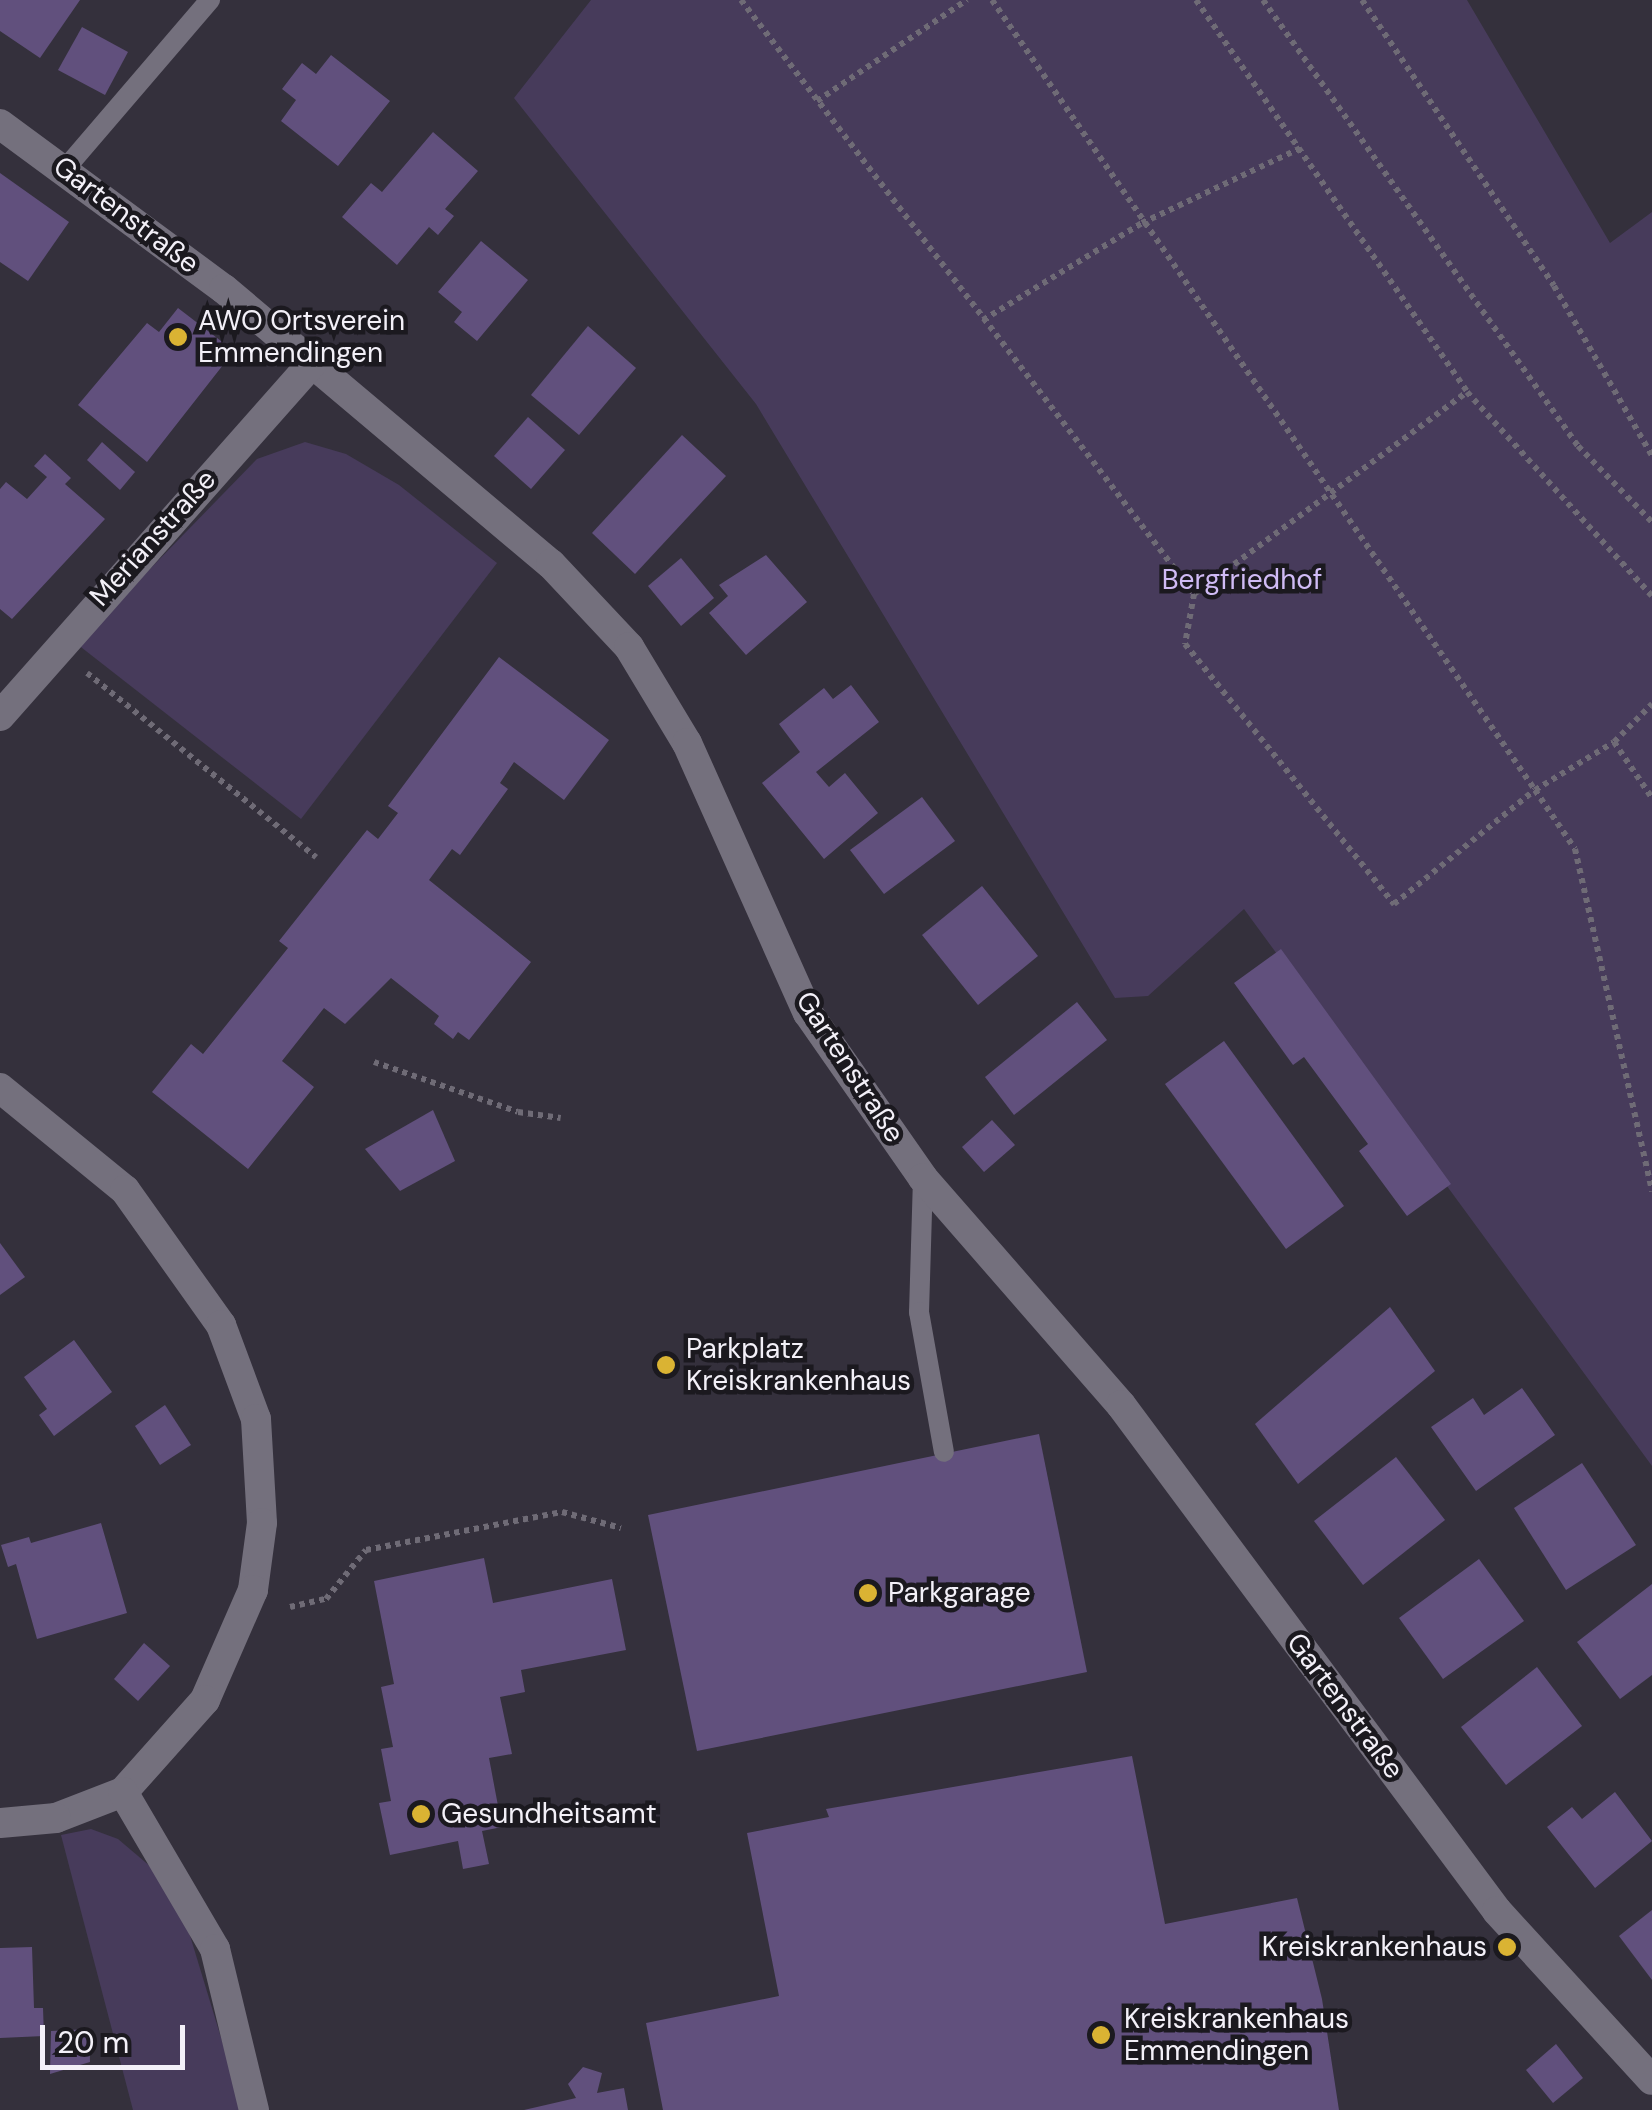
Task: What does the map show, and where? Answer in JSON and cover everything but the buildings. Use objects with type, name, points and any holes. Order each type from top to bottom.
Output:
[{"type":"street","name":"Gartenstraße","points":[[0,124],[66,169],[312,363],[551,564],[628,647],[687,743],[808,1013],[923,1178],[1121,1406],[1496,1911],[1652,2080]]},
{"type":"street","name":"Merianstraße","points":[[0,716],[54,647],[312,363]]},
{"type":"street","points":[[0,1088],[125,1190],[221,1325],[256,1419],[262,1522],[245,1616],[205,1700],[123,1792],[56,1818],[0,1822]]},
{"type":"street","points":[[123,1792],[215,1948],[254,2110]]},
{"type":"lane","points":[[66,169],[210,0]]},
{"type":"lane","points":[[923,1178],[919,1312],[944,1452]]},
{"type":"path","points":[[742,0],[1194,594]]},
{"type":"path","points":[[817,101],[967,0]]},
{"type":"path","points":[[992,0],[1142,224],[1575,849],[1652,1191]]},
{"type":"path","points":[[1196,0],[1302,147],[1467,392],[1652,596]]},
{"type":"path","points":[[1263,0],[1578,446],[1652,522]]},
{"type":"path","points":[[1362,0],[1554,286],[1652,456]]},
{"type":"path","points":[[983,320],[1142,224],[1302,147]]},
{"type":"path","points":[[1467,392],[1194,594],[1186,644],[1394,904],[1535,790],[1614,742],[1652,704]]},
{"type":"path","points":[[54,647],[316,857]]},
{"type":"path","points":[[1614,742],[1652,798]]},
{"type":"path","points":[[374,1062],[518,1112],[561,1118]]},
{"type":"path","points":[[1642,1143],[1652,1156]]},
{"type":"path","points":[[245,1616],[326,1599],[366,1550],[562,1512],[621,1528]]},
{"type":"green space","name":"Bergfriedhof","points":[[591,0],[1467,0],[1610,243],[1652,212],[1652,1466],[1244,909],[1148,996],[1115,998],[756,404],[514,98]]},
{"type":"green space","points":[[305,442],[346,454],[399,485],[497,563],[301,819],[77,644],[257,459]]},
{"type":"green space","points":[[91,1829],[118,1839],[151,1867],[188,1929],[243,2110],[133,2110],[61,1835]]},
{"type":"place","name":"AWO Ortsverein Emmendingen","points":[[178,337]]},
{"type":"place","name":"Parkplatz Kreiskrankenhaus","points":[[666,1365]]},
{"type":"place","name":"Parkgarage","points":[[868,1593]]},
{"type":"place","name":"Gesundheitsamt","points":[[421,1814]]},
{"type":"place","name":"Kreiskrankenhaus","points":[[1507,1947]]},
{"type":"place","name":"Kreiskrankenhaus Emmendingen","points":[[1101,2035]]}]
